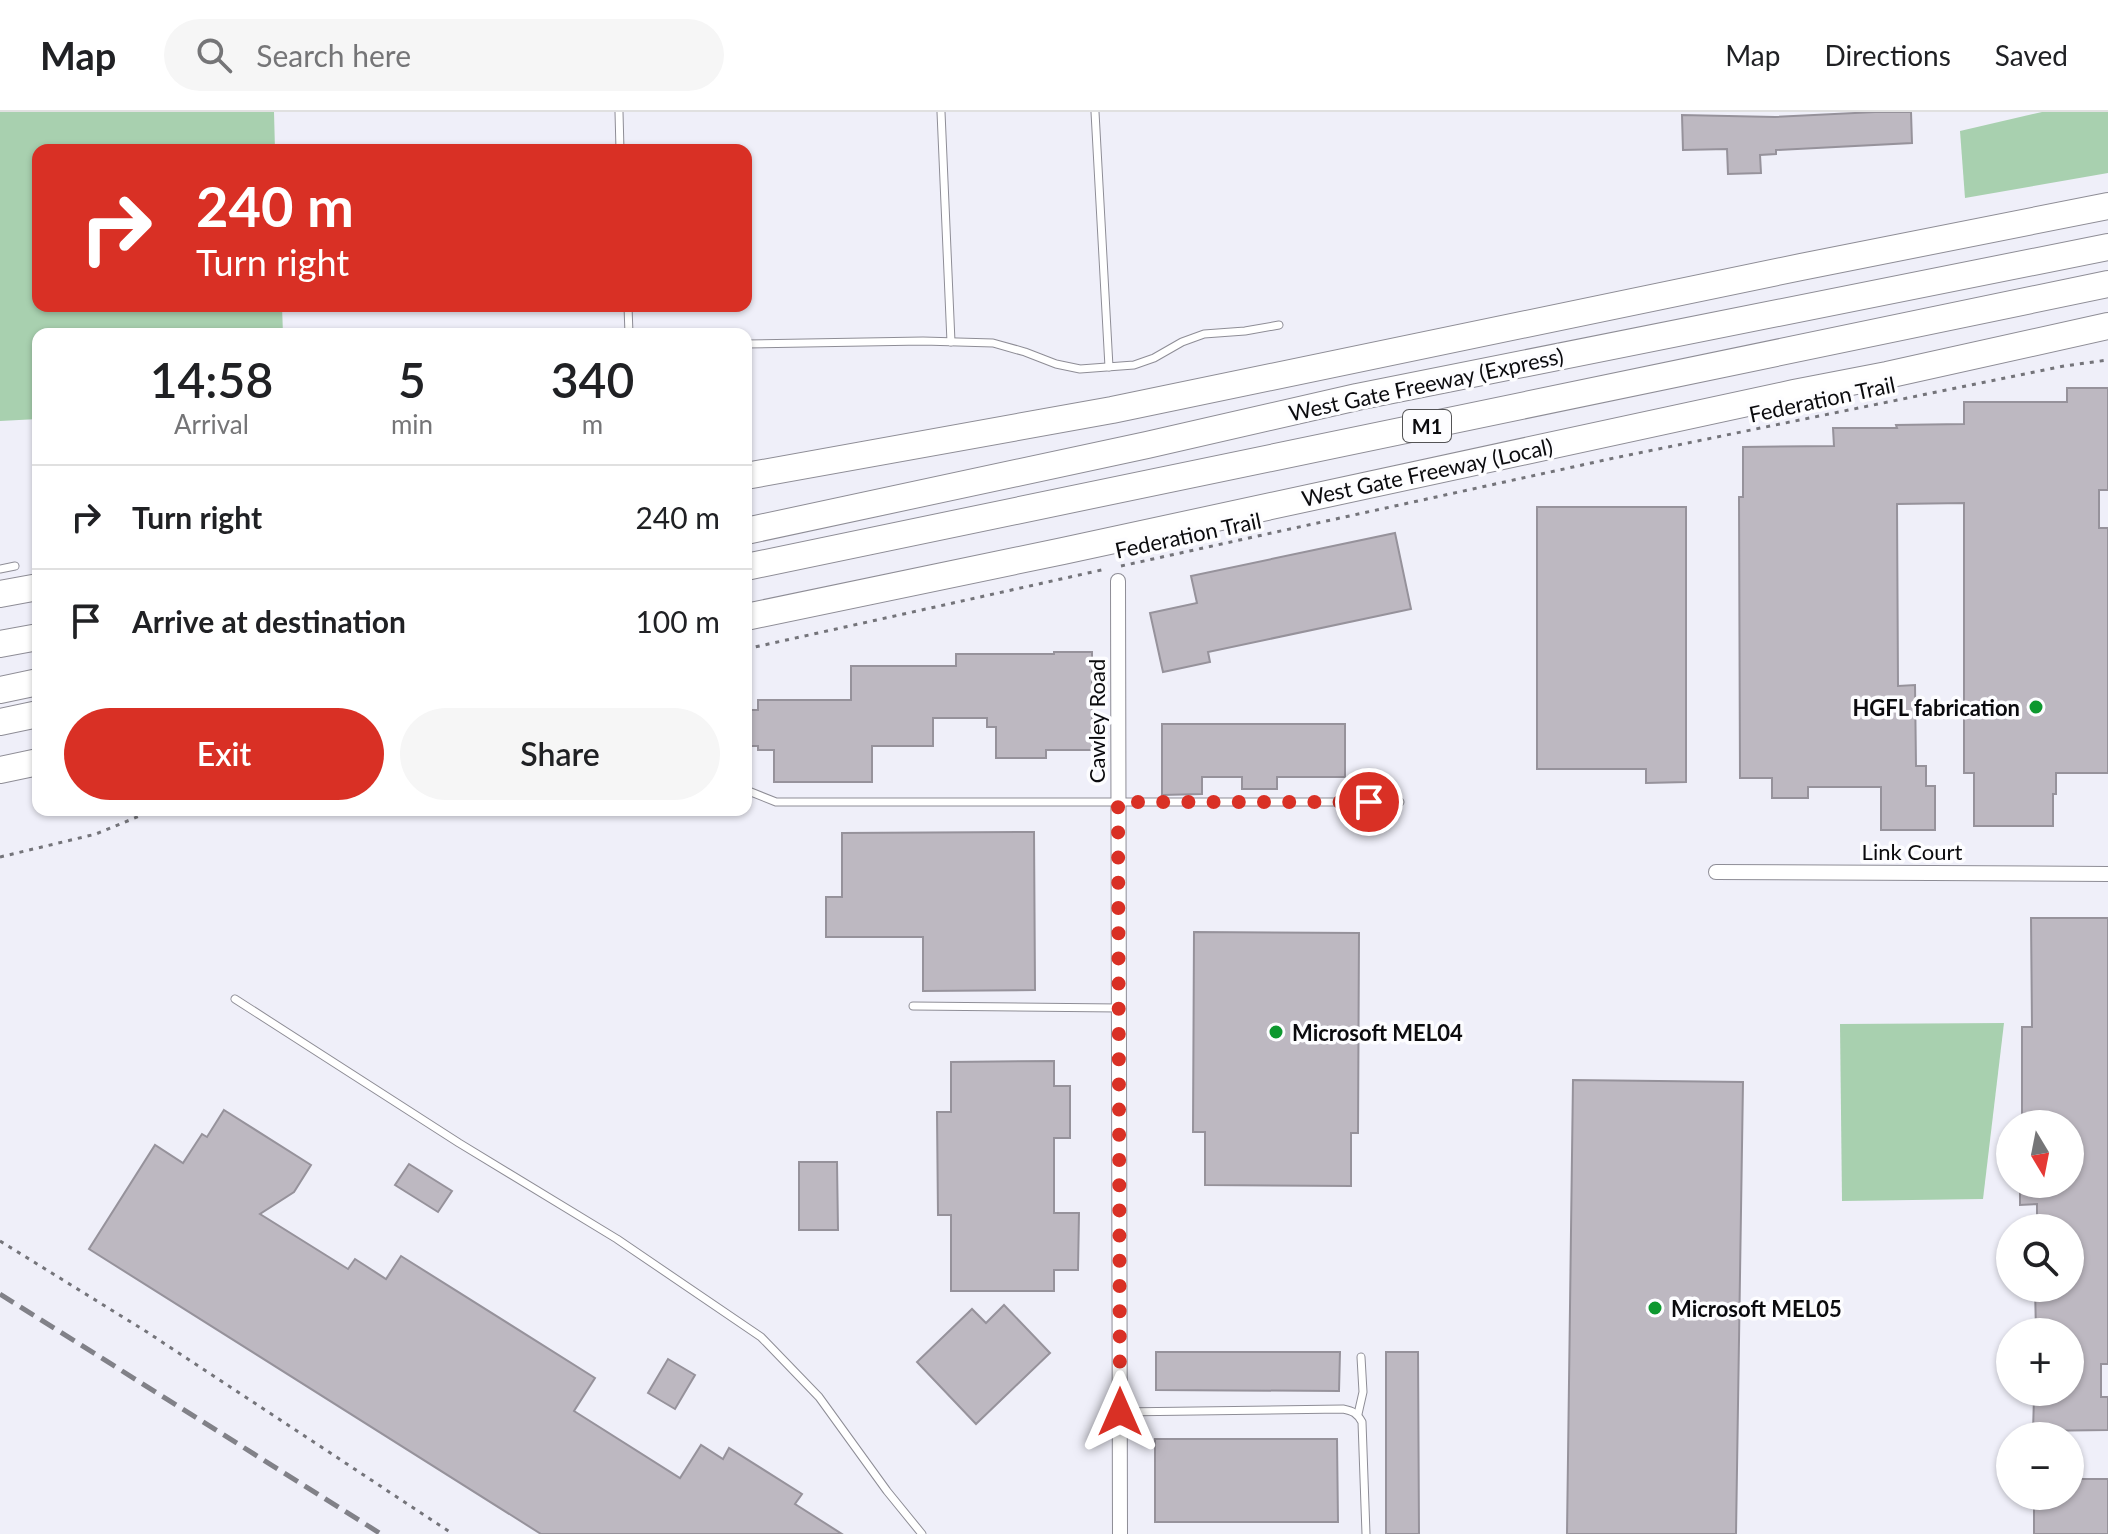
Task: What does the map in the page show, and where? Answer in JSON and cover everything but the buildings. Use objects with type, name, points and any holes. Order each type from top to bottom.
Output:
[{"type":"highway","points":[[752,475],[1112,410],[1493,329],[2108,206]]},
{"type":"highway","name":"West Gate Freeway (Express)","points":[[752,530],[1372,394],[2108,247]]},
{"type":"highway","name":"West Gate Freeway (Express)","points":[[752,566],[2108,284]]},
{"type":"highway","name":"West Gate Freeway (Local)","points":[[752,616],[2108,326]]},
{"type":"highway","points":[[1887,375],[2108,342]]},
{"type":"highway","points":[[752,484],[859,457]]},
{"type":"highway","points":[[0,594],[32,588]]},
{"type":"highway","points":[[0,644],[32,638]]},
{"type":"highway","points":[[0,690],[32,683]]},
{"type":"highway","points":[[0,722],[32,715]]},
{"type":"highway","points":[[0,770],[32,763]]},
{"type":"street","name":"Cawley Road","points":[[1118,581],[1120,1534]]},
{"type":"street","name":"Link Court","points":[[1716,872],[2108,874]]},
{"type":"lane","points":[[619,112],[620,144]]},
{"type":"lane","points":[[941,112],[951,342]]},
{"type":"lane","points":[[1095,112],[1109,367]]},
{"type":"lane","points":[[752,344],[993,343],[1080,369],[1134,365],[1204,334],[1279,325]]},
{"type":"lane","points":[[0,569],[15,566]]},
{"type":"lane","points":[[752,792],[776,802],[1400,802]]},
{"type":"lane","points":[[235,999],[459,1143],[617,1239],[761,1337],[819,1397],[922,1534]]},
{"type":"lane","points":[[913,1006],[1119,1008]]},
{"type":"lane","points":[[1361,1357],[1363,1392],[1358,1414],[1362,1422],[1366,1534]]},
{"type":"lane","points":[[1120,1412],[1343,1409],[1358,1414]]},
{"type":"path","name":"Federation Trail","points":[[752,648],[1614,458],[2064,366],[2108,360]]},
{"type":"path","points":[[0,857],[96,834],[140,816]]},
{"type":"path","points":[[0,1241],[147,1332],[453,1534]]},
{"type":"green space","points":[[0,112],[274,112],[275,144],[32,144],[32,312],[282,312],[283,328],[32,328],[32,419],[0,421]]},
{"type":"green space","points":[[2042,112],[2108,112],[2108,173],[1965,198],[1960,131]]},
{"type":"green space","points":[[2004,1023],[1983,1199],[1842,1201],[1840,1024]]},
{"type":"railway","points":[[0,1294],[381,1534]]},
{"type":"place","name":"HGFL fabrication","points":[[2036,707]]},
{"type":"place","name":"Microsoft MEL04","points":[[1276,1032]]},
{"type":"place","name":"Microsoft MEL05","points":[[1655,1308]]},
{"type":"route","points":[[1120,1412],[1118,802],[1369,802]]}]
